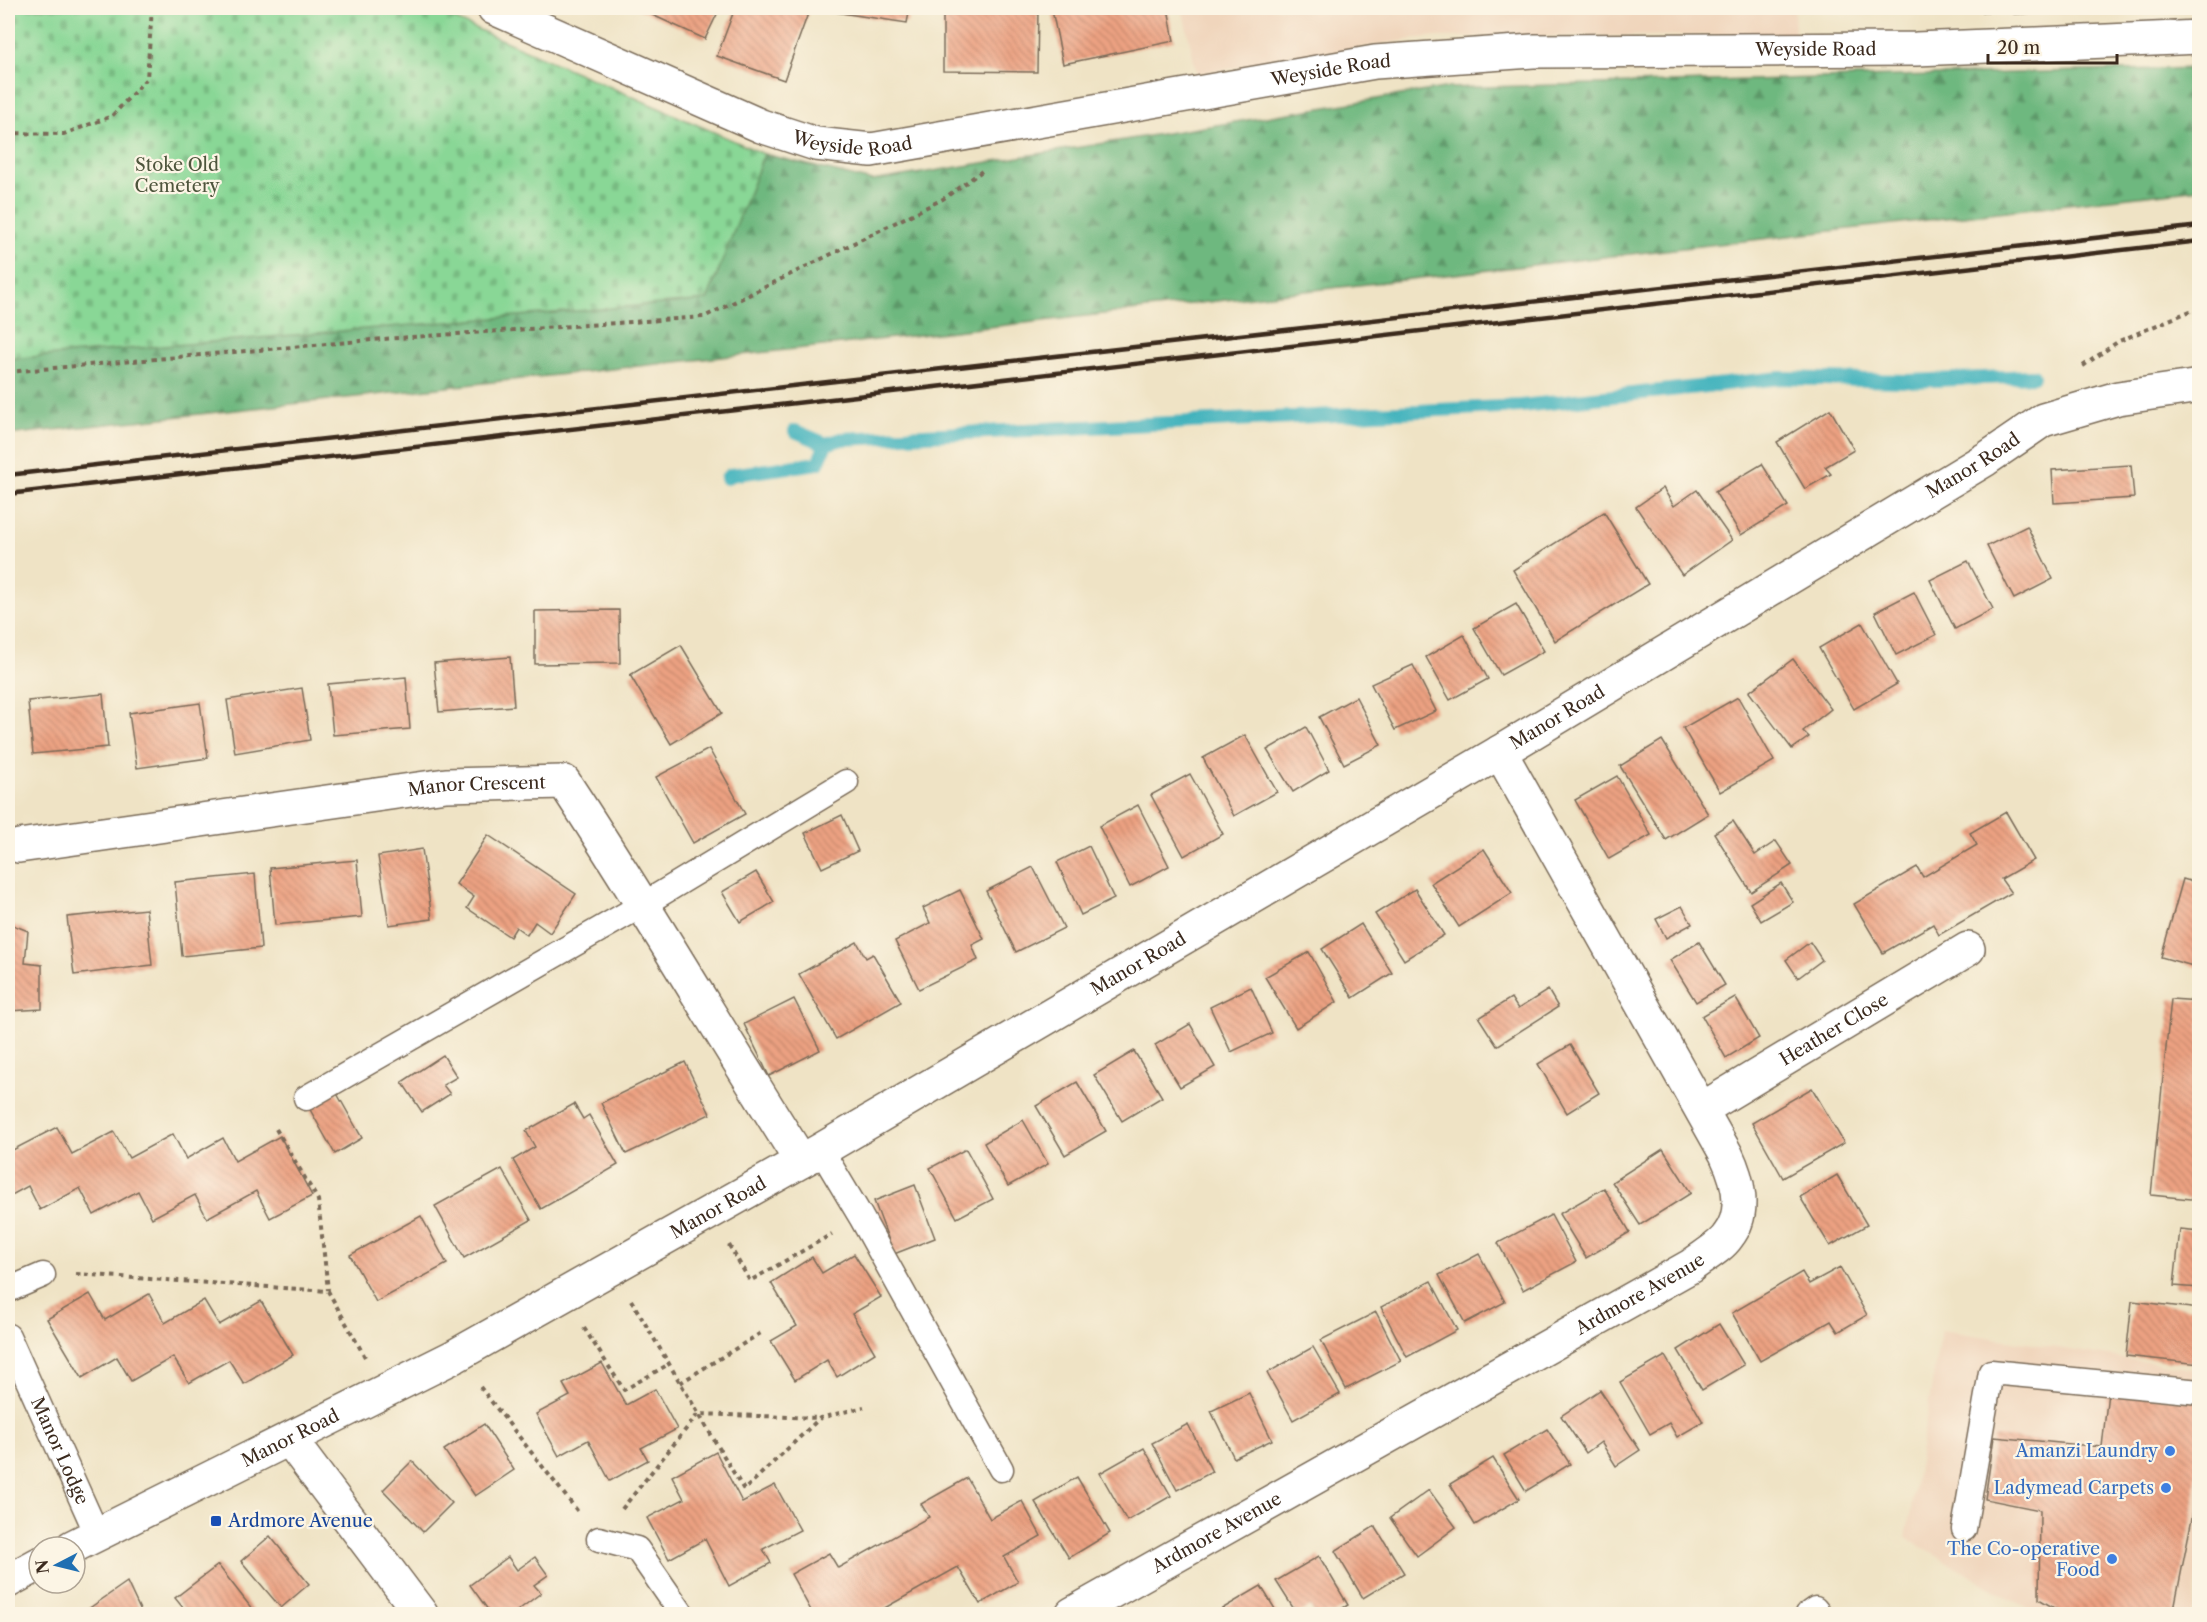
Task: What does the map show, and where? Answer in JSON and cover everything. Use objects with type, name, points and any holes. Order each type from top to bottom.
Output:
[{"type":"street","name":"Weyside Road","points":[[494,8],[761,126],[816,144],[871,150],[1375,62],[1533,51],[1916,49],[2199,37]]},
{"type":"street","name":"Manor Road","points":[[87,1539],[290,1440],[455,1356],[811,1156],[1500,752],[1986,459],[2043,420],[2118,398],[2199,386]]},
{"type":"street","name":"Ardmore Avenue","points":[[1072,1614],[1690,1266],[1728,1237],[1738,1217],[1739,1192],[1734,1170],[1500,752]]},
{"type":"street","name":"Manor Crescent","points":[[19,846],[446,785],[564,782],[644,904],[690,986],[811,1156]]},
{"type":"street","name":"Heather Close","points":[[1701,1109],[1968,949]]},
{"type":"street","points":[[290,1440],[422,1614]]},
{"type":"street","points":[[8,1581],[27,1571]]},
{"type":"lane","points":[[306,1098],[644,904],[846,782]]},
{"type":"lane","points":[[811,1156],[861,1217],[1001,1469]]},
{"type":"lane","points":[[8,1290],[43,1275]]},
{"type":"lane","name":"Manor Lodge","points":[[8,1336],[82,1535]]},
{"type":"lane","points":[[1964,1529],[1991,1372],[2199,1392]]},
{"type":"lane","points":[[599,1539],[637,1549],[682,1614]]},
{"type":"lane","points":[[1808,1614],[1815,1609],[1819,1614]]},
{"type":"path","points":[[8,133],[64,134],[112,116],[147,78],[152,8]]},
{"type":"path","points":[[8,372],[383,339],[704,317],[943,199],[990,166]]},
{"type":"path","points":[[276,1129],[318,1200],[328,1290],[384,1391]]},
{"type":"path","points":[[709,1212],[750,1281],[861,1217]]},
{"type":"path","points":[[612,1267],[744,1490],[820,1418]]},
{"type":"path","points":[[43,1275],[68,1273],[328,1290]]},
{"type":"path","points":[[563,1295],[624,1390],[669,1364]]},
{"type":"path","points":[[680,1383],[764,1331]]},
{"type":"path","points":[[455,1356],[599,1539],[698,1414]]},
{"type":"path","points":[[698,1414],[820,1418],[864,1407]]},
{"type":"shaded area","points":[[1182,8],[1794,8],[1795,35],[1426,37],[1197,74]]},
{"type":"shaded area","points":[[1941,1330],[2199,1370],[2200,1564],[2191,1614],[2036,1614],[1906,1538]]},
{"type":"green space","name":"Stoke Old Cemetery","points":[[8,8],[429,8],[764,154],[707,300],[8,359]]},
{"type":"green space","points":[[2199,68],[2199,189],[841,344],[8,435],[8,359],[707,300],[764,154],[872,181],[1444,88]]},
{"type":"building","points":[[637,8],[720,8],[705,39]]},
{"type":"building","points":[[735,8],[810,8],[784,80],[717,56]]},
{"type":"building","points":[[835,8],[910,8],[907,23],[835,12]]},
{"type":"building","points":[[943,8],[1038,9],[1037,72],[943,71]]},
{"type":"building","points":[[1168,8],[1174,41],[1063,64],[1052,10]]},
{"type":"building","points":[[1882,8],[2001,8],[2001,12],[1882,11]]},
{"type":"building","points":[[2013,8],[2134,8],[2134,9],[2014,14]]},
{"type":"building","points":[[1830,409],[1854,450],[1825,467],[1831,474],[1805,489],[1777,442]]},
{"type":"building","points":[[1762,464],[1788,506],[1741,535],[1715,492]]},
{"type":"building","points":[[2131,465],[2134,498],[2054,503],[2052,470]]},
{"type":"building","points":[[1663,488],[1674,506],[1697,490],[1732,540],[1682,575],[1636,507]]},
{"type":"building","points":[[1604,512],[1648,584],[1555,641],[1513,570]]},
{"type":"building","points":[[2027,526],[2053,579],[2014,599],[1987,546]]},
{"type":"building","points":[[1968,561],[1993,609],[1955,629],[1930,580]]},
{"type":"building","points":[[1914,592],[1936,635],[1896,655],[1875,612]]},
{"type":"building","points":[[1516,604],[1544,651],[1501,675],[1474,628]]},
{"type":"building","points":[[619,610],[620,663],[535,664],[535,611]]},
{"type":"building","points":[[1862,623],[1897,684],[1854,709],[1819,648]]},
{"type":"building","points":[[1464,635],[1488,679],[1450,700],[1426,657]]},
{"type":"building","points":[[681,645],[722,713],[671,744],[630,675]]},
{"type":"building","points":[[510,657],[514,706],[439,712],[434,663]]},
{"type":"building","points":[[1793,659],[1831,709],[1803,731],[1809,737],[1792,749],[1749,692]]},
{"type":"building","points":[[1413,665],[1436,711],[1395,730],[1371,684]]},
{"type":"building","points":[[406,677],[410,729],[333,735],[328,684]]},
{"type":"building","points":[[302,688],[310,740],[235,753],[227,700]]},
{"type":"building","points":[[103,694],[108,747],[33,754],[28,701]]},
{"type":"building","points":[[1356,697],[1381,745],[1344,764],[1319,717]]},
{"type":"building","points":[[1738,697],[1774,761],[1720,792],[1683,728]]},
{"type":"building","points":[[200,703],[208,758],[137,768],[129,713]]},
{"type":"building","points":[[1306,727],[1329,770],[1293,792],[1267,750]]},
{"type":"building","points":[[1245,735],[1277,792],[1234,816],[1203,758]]},
{"type":"building","points":[[1662,740],[1708,814],[1666,840],[1620,766]]},
{"type":"building","points":[[709,749],[745,814],[693,843],[656,777]]},
{"type":"building","points":[[1190,774],[1223,834],[1184,856],[1151,795]]},
{"type":"building","points":[[1617,776],[1651,835],[1609,859],[1575,800]]},
{"type":"building","points":[[1138,805],[1169,866],[1130,887],[1099,826]]},
{"type":"building","points":[[2006,812],[2034,860],[2001,879],[2011,893],[1939,935],[1933,924],[1883,953],[1854,904],[1917,867],[1923,877],[1977,845],[1970,833]]},
{"type":"building","points":[[842,815],[858,851],[822,868],[805,833]]},
{"type":"building","points":[[1733,821],[1755,855],[1776,841],[1792,865],[1751,892],[1714,833]]},
{"type":"building","points":[[488,835],[576,894],[550,933],[535,922],[527,935],[516,927],[510,937],[467,908],[474,897],[456,884]]},
{"type":"building","points":[[1089,846],[1114,899],[1081,915],[1057,862]]},
{"type":"building","points":[[422,849],[432,919],[389,925],[378,856]]},
{"type":"building","points":[[1484,849],[1512,893],[1459,927],[1431,883]]},
{"type":"building","points":[[357,860],[362,917],[275,925],[270,868]]},
{"type":"building","points":[[1033,867],[1064,928],[1016,952],[986,891]]},
{"type":"building","points":[[756,872],[774,902],[740,922],[722,892]]},
{"type":"building","points":[[255,874],[261,948],[182,956],[175,882]]},
{"type":"building","points":[[2183,879],[2200,884],[2200,968],[2161,957]]},
{"type":"building","points":[[1781,883],[1793,902],[1761,921],[1750,903]]},
{"type":"building","points":[[1415,889],[1444,935],[1404,960],[1375,914]]},
{"type":"building","points":[[960,890],[984,939],[972,945],[978,960],[919,989],[895,941],[930,923],[923,908]]},
{"type":"building","points":[[1682,906],[1692,924],[1666,938],[1656,919]]},
{"type":"building","points":[[146,909],[152,965],[74,975],[67,917]]},
{"type":"building","points":[[8,923],[28,931],[25,963],[42,965],[42,1009],[8,1011]]},
{"type":"building","points":[[1361,924],[1392,973],[1353,998],[1322,949]]},
{"type":"building","points":[[857,942],[866,958],[873,954],[901,1002],[836,1039],[799,974]]},
{"type":"building","points":[[1699,942],[1725,985],[1696,1002],[1670,960]]},
{"type":"building","points":[[1810,942],[1822,960],[1798,978],[1786,960]]},
{"type":"building","points":[[1309,952],[1337,1002],[1296,1028],[1265,977]]},
{"type":"building","points":[[1251,987],[1272,1033],[1231,1052],[1210,1007]]},
{"type":"building","points":[[1548,990],[1558,1007],[1497,1046],[1479,1018],[1511,998],[1518,1009]]},
{"type":"building","points":[[1735,997],[1759,1038],[1726,1058],[1702,1016]]},
{"type":"building","points":[[794,999],[820,1050],[769,1076],[744,1024]]},
{"type":"building","points":[[2171,999],[2200,1001],[2200,1200],[2151,1195]]},
{"type":"building","points":[[1190,1024],[1215,1067],[1180,1087],[1155,1045]]},
{"type":"building","points":[[1570,1045],[1599,1093],[1567,1113],[1538,1064]]},
{"type":"building","points":[[1134,1051],[1162,1097],[1122,1121],[1094,1075]]},
{"type":"building","points":[[443,1055],[457,1077],[443,1085],[450,1094],[422,1112],[402,1082]]},
{"type":"building","points":[[685,1062],[710,1114],[626,1154],[601,1103]]},
{"type":"building","points":[[1077,1082],[1106,1131],[1065,1155],[1036,1106]]},
{"type":"building","points":[[1812,1088],[1844,1143],[1783,1178],[1752,1123]]},
{"type":"building","points":[[335,1090],[362,1138],[335,1154],[308,1106]]},
{"type":"building","points":[[574,1104],[583,1119],[589,1115],[618,1165],[541,1209],[513,1160],[535,1147],[526,1131]]},
{"type":"building","points":[[1023,1120],[1048,1164],[1008,1186],[984,1143]]},
{"type":"building","points":[[57,1127],[72,1154],[114,1132],[129,1158],[173,1134],[186,1159],[223,1138],[235,1161],[280,1136],[312,1196],[270,1218],[256,1191],[207,1218],[195,1195],[152,1218],[138,1191],[94,1215],[80,1188],[40,1210],[28,1186],[8,1197],[8,1149],[9,1152]]},
{"type":"building","points":[[966,1149],[993,1199],[957,1218],[930,1168]]},
{"type":"building","points":[[1663,1149],[1691,1193],[1640,1225],[1612,1182]]},
{"type":"building","points":[[502,1169],[531,1220],[464,1258],[435,1206]]},
{"type":"building","points":[[1837,1175],[1867,1225],[1830,1246],[1800,1197]]},
{"type":"building","points":[[915,1185],[935,1238],[894,1254],[874,1201]]},
{"type":"building","points":[[1604,1188],[1630,1232],[1586,1258],[1559,1214]]},
{"type":"building","points":[[1551,1215],[1576,1262],[1523,1290],[1498,1243]]},
{"type":"building","points":[[421,1216],[447,1264],[376,1302],[350,1255]]},
{"type":"building","points":[[2180,1229],[2200,1231],[2200,1288],[2174,1286]]},
{"type":"building","points":[[854,1254],[881,1297],[852,1314],[875,1353],[837,1377],[827,1360],[795,1380],[771,1341],[797,1326],[771,1283],[812,1257],[822,1273]]},
{"type":"building","points":[[1479,1254],[1505,1302],[1465,1323],[1439,1275]]},
{"type":"building","points":[[1840,1267],[1867,1315],[1838,1332],[1831,1321],[1760,1361],[1732,1313],[1802,1272],[1809,1284]]},
{"type":"building","points":[[1431,1281],[1457,1330],[1407,1357],[1381,1307]]},
{"type":"building","points":[[90,1294],[105,1320],[149,1294],[165,1323],[204,1300],[219,1325],[261,1301],[293,1355],[244,1384],[229,1360],[189,1383],[173,1357],[131,1381],[117,1357],[82,1378],[47,1319]]},
{"type":"building","points":[[2132,1301],[2200,1309],[2200,1364],[2126,1356]]},
{"type":"building","points":[[1376,1312],[1401,1361],[1346,1389],[1321,1340]]},
{"type":"building","points":[[1719,1324],[1744,1365],[1702,1390],[1678,1350]]},
{"type":"building","points":[[1313,1347],[1340,1394],[1293,1420],[1267,1373]]},
{"type":"building","points":[[1665,1356],[1703,1422],[1677,1437],[1669,1423],[1650,1434],[1620,1382]]},
{"type":"building","points":[[602,1363],[626,1405],[655,1389],[677,1429],[641,1448],[648,1460],[610,1481],[588,1440],[559,1456],[536,1414],[570,1396],[563,1384]]},
{"type":"building","points":[[1600,1390],[1640,1450],[1616,1466],[1601,1442],[1586,1453],[1561,1416]]},
{"type":"building","name":"The Co-operative Food","points":[[2108,1392],[2200,1401],[2200,1441],[2192,1518],[2173,1614],[2064,1614],[2039,1599],[2040,1510],[1985,1499],[1994,1437],[2102,1447]]},
{"type":"building","points":[[1249,1393],[1272,1440],[1234,1458],[1211,1411]]},
{"type":"building","points":[[484,1424],[514,1470],[475,1496],[444,1450]]},
{"type":"building","points":[[1188,1424],[1212,1472],[1177,1490],[1152,1443]]},
{"type":"building","points":[[1547,1429],[1570,1464],[1526,1491],[1504,1455]]},
{"type":"building","points":[[1144,1448],[1171,1496],[1127,1521],[1100,1473]]},
{"type":"building","points":[[716,1452],[742,1502],[775,1485],[800,1530],[763,1549],[771,1563],[729,1586],[705,1539],[669,1559],[647,1518],[684,1499],[672,1476]]},
{"type":"building","points":[[1493,1458],[1519,1499],[1475,1525],[1450,1484]]},
{"type":"building","points":[[412,1461],[452,1503],[423,1532],[383,1490]]},
{"type":"building","points":[[1077,1477],[1110,1533],[1069,1558],[1035,1502]]},
{"type":"building","points":[[967,1478],[990,1519],[1022,1501],[1041,1536],[1004,1557],[1018,1582],[980,1604],[958,1567],[874,1614],[813,1614],[791,1574],[829,1553],[838,1568],[929,1517],[921,1504]]},
{"type":"building","points":[[1429,1490],[1456,1527],[1417,1556],[1390,1518]]},
{"type":"building","points":[[1375,1526],[1404,1573],[1363,1598],[1335,1551]]},
{"type":"building","points":[[270,1536],[309,1584],[281,1608],[241,1561]]},
{"type":"building","points":[[1319,1556],[1348,1605],[1333,1614],[1315,1614],[1310,1607],[1297,1614],[1276,1581]]},
{"type":"building","points":[[508,1557],[517,1570],[535,1557],[548,1575],[534,1585],[541,1593],[513,1614],[491,1614],[470,1585]]},
{"type":"building","points":[[218,1565],[256,1614],[188,1614],[175,1598]]},
{"type":"building","points":[[127,1582],[142,1614],[81,1614]]},
{"type":"building","points":[[1261,1586],[1278,1614],[1215,1613]]},
{"type":"waterway","points":[[795,431],[826,444],[842,439],[1521,406],[1781,378],[1908,381],[2033,376]]},
{"type":"waterway","points":[[727,478],[730,475],[818,463],[826,444]]},
{"type":"railway","points":[[8,475],[2200,226]]},
{"type":"railway","points":[[8,494],[2200,241]]},
{"type":"place","name":"Amanzi Laundry","points":[[2170,1451]]},
{"type":"place","name":"Ladymead Carpets","points":[[2166,1488]]},
{"type":"place","name":"Ardmore Avenue","points":[[216,1521]]},
{"type":"place","name":"The Co-operative Food","points":[[2112,1559]]}]
